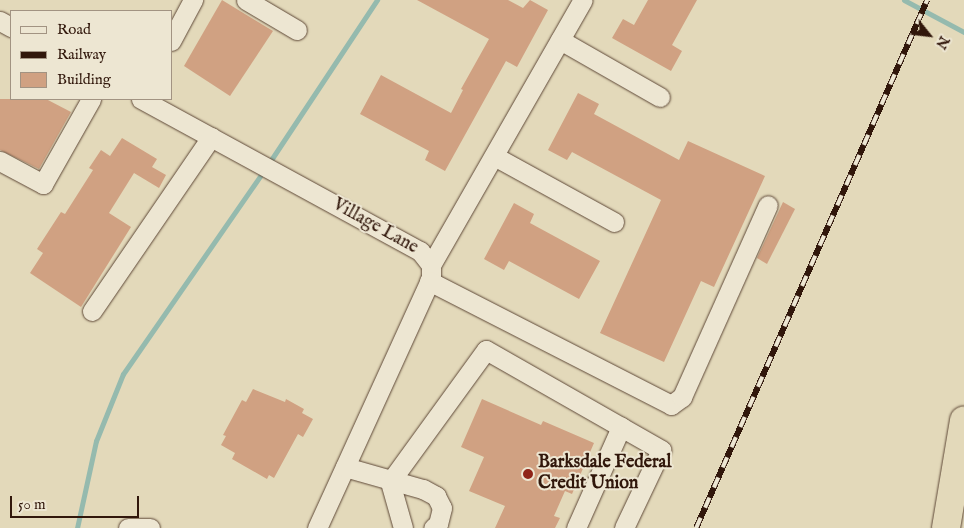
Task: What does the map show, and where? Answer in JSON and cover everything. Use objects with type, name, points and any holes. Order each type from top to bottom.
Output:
[{"type":"highway","points":[[946,528],[964,421]]},
{"type":"street","points":[[172,39],[193,0]]},
{"type":"street","points":[[246,0],[298,30]]},
{"type":"street","points":[[317,528],[430,273],[583,0]]},
{"type":"street","points":[[560,40],[660,97]]},
{"type":"street","points":[[0,162],[44,184],[90,100]]},
{"type":"street","name":"Village Lane","points":[[143,100],[420,251],[430,273],[670,405],[682,397],[768,205]]},
{"type":"street","points":[[92,311],[211,137]]},
{"type":"street","points":[[494,156],[614,222]]},
{"type":"street","points":[[390,482],[486,350],[661,450],[624,528]]},
{"type":"street","points":[[576,528],[621,428]]},
{"type":"street","points":[[345,466],[390,482],[423,489],[436,496],[442,508],[438,524],[433,528]]},
{"type":"street","points":[[390,482],[403,528]]},
{"type":"street","points":[[128,528],[150,528]]},
{"type":"building","points":[[222,0],[273,31],[230,96],[184,66]]},
{"type":"building","points":[[417,0],[508,0],[523,8],[530,0],[548,10],[517,67],[506,61],[445,171],[425,160],[429,151],[360,114],[381,75],[451,113],[463,90],[461,89],[489,39]]},
{"type":"building","points":[[648,0],[697,0],[672,45],[682,51],[671,71],[612,38],[623,19],[634,25]]},
{"type":"building","points":[[578,93],[599,104],[594,114],[679,160],[688,141],[765,176],[714,287],[701,281],[664,362],[600,333],[661,200],[572,152],[567,160],[548,150]]},
{"type":"building","points":[[0,99],[48,100],[71,112],[39,169],[0,150]]},
{"type":"building","points":[[122,138],[157,159],[152,167],[166,175],[159,188],[134,173],[109,213],[131,227],[81,307],[30,273],[43,253],[37,249],[61,212],[65,214],[93,170],[89,168],[101,150],[110,156]]},
{"type":"building","points":[[783,202],[795,209],[767,264],[757,258]]},
{"type":"building","points":[[514,203],[534,214],[530,223],[600,261],[579,299],[509,261],[504,270],[484,259]]},
{"type":"building","points":[[253,389],[285,402],[286,399],[304,409],[302,413],[313,419],[303,437],[298,434],[274,478],[269,475],[267,479],[232,459],[235,453],[221,445],[226,436],[223,435],[242,400],[246,402]]},
{"type":"building","name":"Barksdale Federal Credit Union","points":[[482,399],[541,425],[543,421],[594,443],[572,494],[565,491],[554,516],[560,518],[555,528],[495,528],[505,506],[469,491],[484,457],[461,447]]},
{"type":"waterway","points":[[269,163],[377,0]]},
{"type":"waterway","points":[[904,0],[964,32]]},
{"type":"waterway","points":[[77,528],[96,441],[123,374],[264,170]]},
{"type":"railway","points":[[696,528],[927,0]]},
{"type":"place","name":"Barksdale Federal Credit Union","points":[[528,474]]}]
